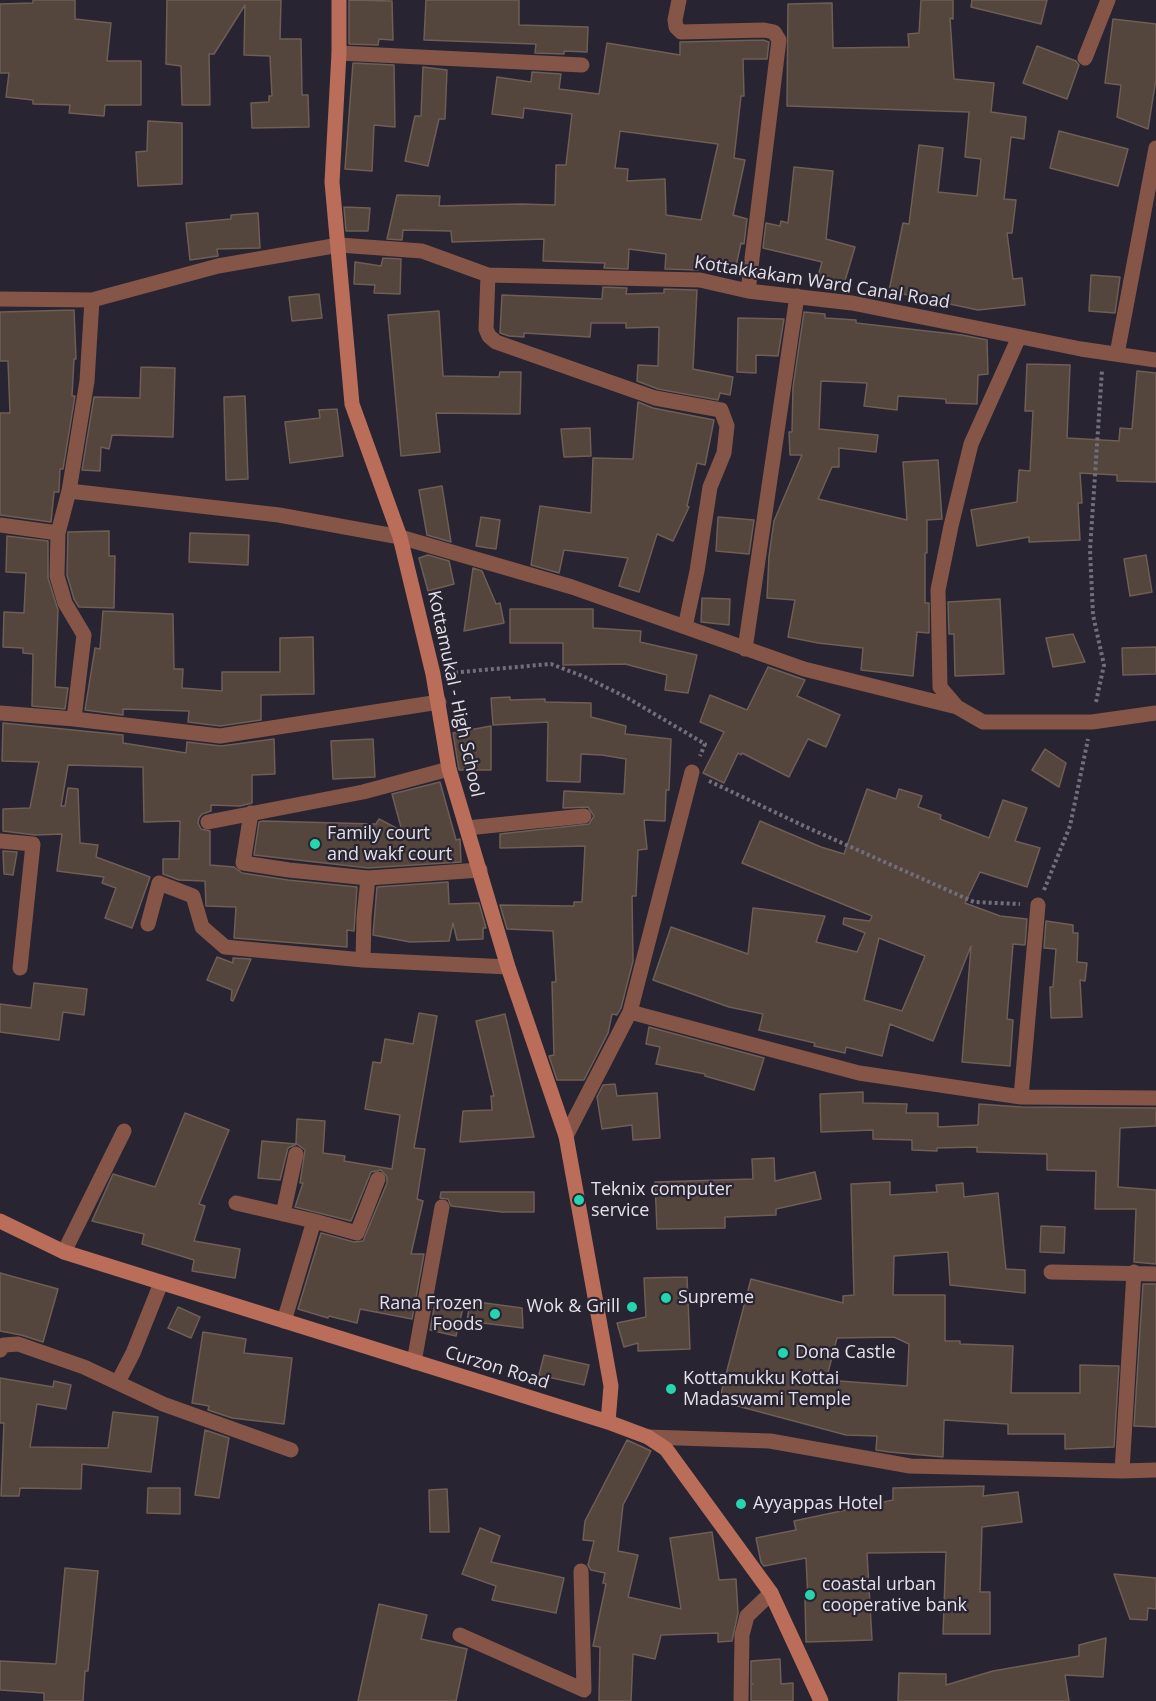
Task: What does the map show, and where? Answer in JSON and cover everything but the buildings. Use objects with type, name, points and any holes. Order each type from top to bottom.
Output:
[{"type":"main road","name":"Kottamukal - High School","points":[[339,0],[339,53],[332,182],[352,405],[400,537],[439,702],[449,769],[508,967],[566,1136],[611,1386],[608,1422]]},
{"type":"main road","name":"Curzon Road","points":[[0,1221],[64,1252],[608,1422],[648,1437],[666,1449],[771,1593],[821,1701]]},
{"type":"street","points":[[679,0],[675,20],[676,27],[681,32],[764,30],[774,32],[779,40],[748,291]]},
{"type":"street","points":[[1085,58],[1108,0]]},
{"type":"street","points":[[339,53],[582,65]]},
{"type":"street","points":[[1117,354],[1156,148]]},
{"type":"street","name":"Kottakkakam Ward Canal Road","points":[[0,299],[92,300],[218,266],[339,245],[422,251],[488,275],[700,280],[748,291],[852,303],[1019,337],[1156,360]]},
{"type":"street","points":[[488,275],[486,329],[489,336],[496,342],[655,398],[721,410],[727,426],[724,453],[710,487],[697,571],[685,627]]},
{"type":"street","points":[[745,649],[797,296]]},
{"type":"street","points":[[74,719],[84,634],[64,603],[57,576],[58,533],[69,491],[87,381],[92,300]]},
{"type":"street","points":[[1019,337],[971,444],[951,526],[938,590],[940,687],[957,706],[983,722],[1092,722],[1156,713]]},
{"type":"street","points":[[69,491],[279,515],[400,537],[572,587],[804,669],[957,706]]},
{"type":"street","points":[[0,525],[58,533]]},
{"type":"street","points":[[0,713],[220,736],[439,702]]},
{"type":"street","points":[[208,822],[363,792],[449,769]]},
{"type":"street","points":[[566,1136],[630,1012],[692,772]]},
{"type":"street","points":[[252,813],[243,863],[368,878],[480,870]]},
{"type":"street","points":[[467,828],[584,816]]},
{"type":"street","points":[[0,841],[33,844],[20,968]]},
{"type":"street","points":[[363,960],[368,878]]},
{"type":"street","points":[[148,924],[159,883],[193,896],[202,927],[225,947],[363,960],[508,967]]},
{"type":"street","points":[[1021,1097],[1038,905]]},
{"type":"street","points":[[630,1012],[860,1072],[1021,1097],[1156,1098]]},
{"type":"street","points":[[64,1252],[124,1131]]},
{"type":"street","points":[[283,1214],[296,1154]]},
{"type":"street","points":[[236,1203],[357,1233],[378,1179]]},
{"type":"street","points":[[414,1362],[442,1207]]},
{"type":"street","points":[[284,1321],[314,1221]]},
{"type":"street","points":[[1051,1272],[1156,1274]]},
{"type":"street","points":[[1122,1472],[1134,1272]]},
{"type":"street","points":[[118,1382],[133,1353],[161,1283]]},
{"type":"street","points":[[0,1350],[4,1346],[18,1344],[84,1367],[163,1404],[291,1450]]},
{"type":"street","points":[[648,1437],[770,1441],[910,1466],[1122,1472],[1156,1470]]},
{"type":"street","points":[[460,1635],[584,1696],[581,1571]]},
{"type":"street","points":[[741,1701],[740,1662],[744,1625],[747,1616],[771,1593]]},
{"type":"place","name":"Family court and wakf court","points":[[315,844]]},
{"type":"place","name":"Teknix computer service","points":[[579,1200]]},
{"type":"place","name":"Supreme","points":[[666,1298]]},
{"type":"place","name":"Wok & Grill","points":[[632,1307]]},
{"type":"place","name":"Rana Frozen Foods","points":[[495,1314]]},
{"type":"place","name":"Dona Castle","points":[[783,1353]]},
{"type":"place","name":"Kottamukku Kottai Madaswami Temple","points":[[671,1389]]},
{"type":"place","name":"Ayyappas Hotel","points":[[741,1504]]},
{"type":"place","name":"coastal urban cooperative bank","points":[[810,1595]]}]
